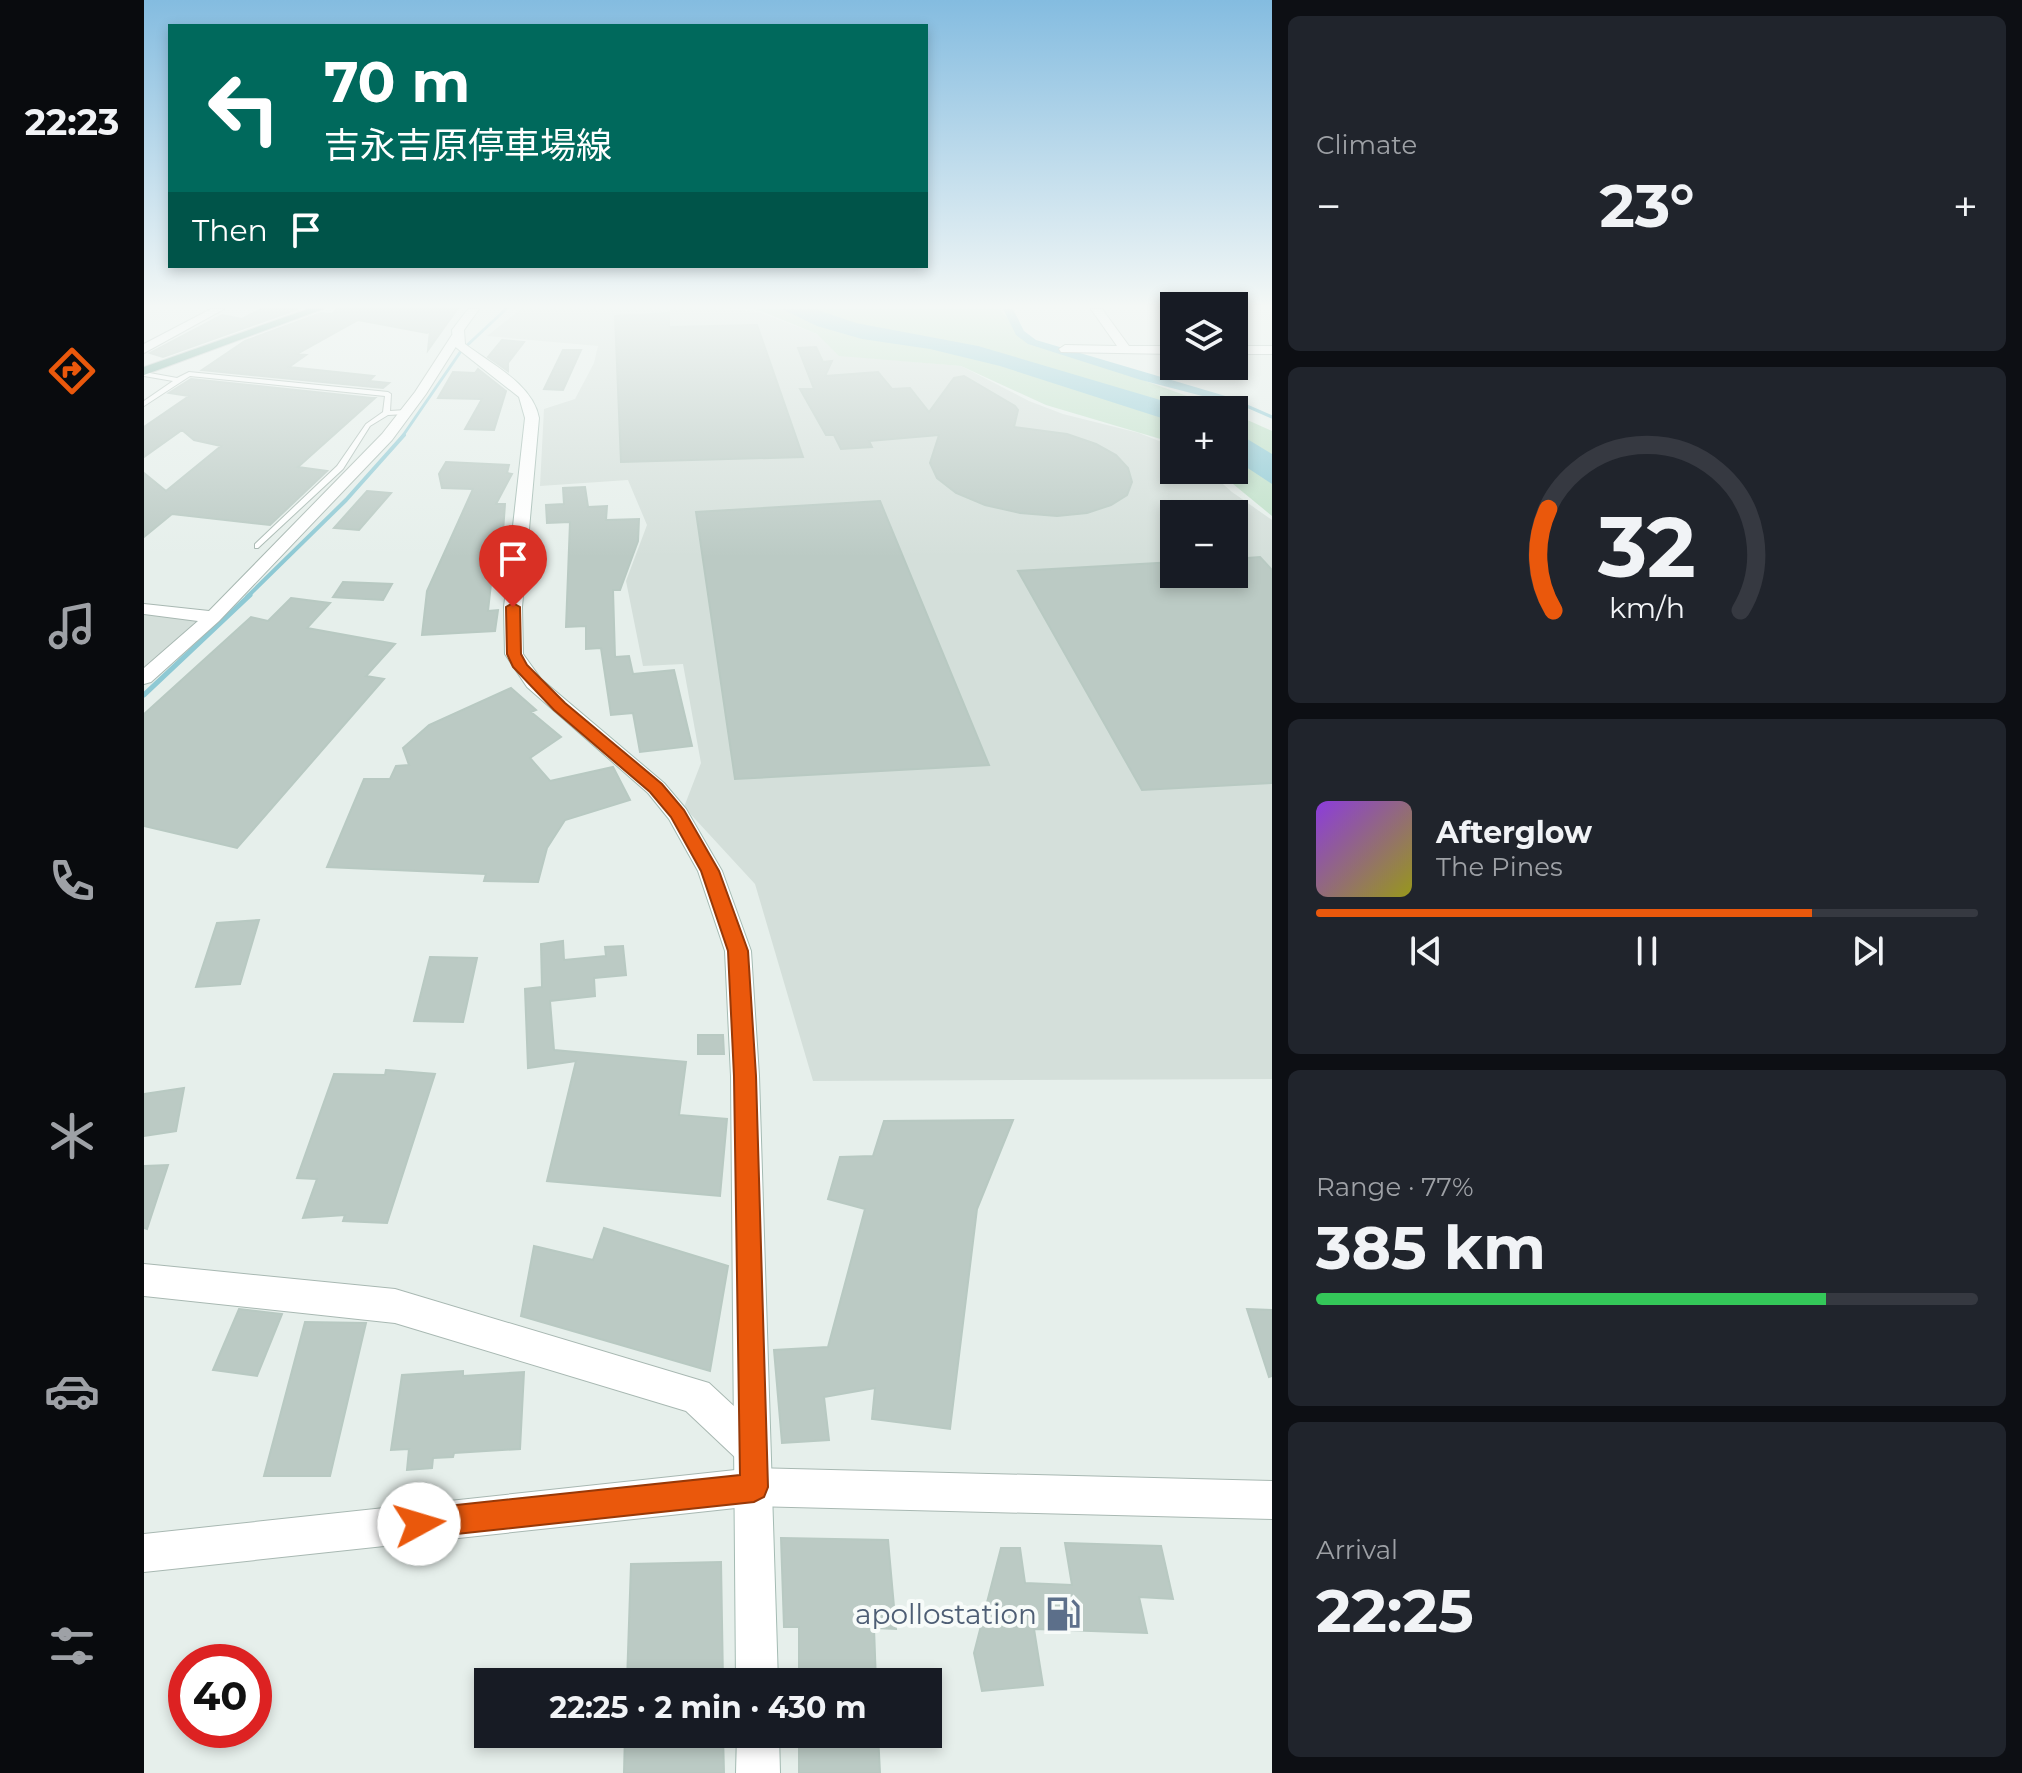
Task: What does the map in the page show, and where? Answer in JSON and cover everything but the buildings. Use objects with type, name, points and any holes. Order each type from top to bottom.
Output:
[{"type":"street","points":[[144,678],[213,617],[387,437],[420,392]]},
{"type":"street","points":[[520,392],[530,405],[532,418],[513,607],[514,654],[534,683],[656,788],[678,814],[710,871],[738,951],[745,1076],[757,1668]]},
{"type":"street","points":[[144,609],[213,617]]},
{"type":"street","points":[[144,1280],[395,1306],[696,1396],[752,1448]]},
{"type":"street","points":[[144,1553],[754,1487],[1272,1500]]},
{"type":"street","points":[[758,1748],[758,1773]]},
{"type":"lane","points":[[144,404],[161,392]]},
{"type":"lane","points":[[366,392],[388,394],[386,413]]},
{"type":"lane","points":[[258,546],[340,467],[368,425],[386,413],[406,412]]},
{"type":"shaded area","points":[[579,392],[1011,392],[1063,414],[1160,441],[1160,484],[1223,484],[1243,500],[1160,500],[1160,588],[1248,588],[1248,503],[1272,520],[1272,1079],[813,1081],[755,884],[684,807],[701,763],[683,664],[643,666],[626,581],[647,525],[628,480],[540,486],[544,409],[575,399]]},
{"type":"shaded area","points":[[144,609],[207,617],[144,670]]},
{"type":"green space","points":[[1017,392],[1175,392],[1187,396],[1160,396],[1160,439],[1046,405]]},
{"type":"green space","points":[[1248,420],[1272,431],[1272,516],[1233,484],[1248,484]]},
{"type":"water","points":[[1080,392],[1132,392],[1160,400],[1160,417]]},
{"type":"water","points":[[1248,439],[1272,454],[1272,484],[1248,468]]},
{"type":"waterway","points":[[402,437],[433,392]]},
{"type":"waterway","points":[[1200,392],[1217,396]]},
{"type":"waterway","points":[[1248,407],[1272,417]]},
{"type":"waterway","points":[[247,597],[346,500],[404,435]]},
{"type":"waterway","points":[[144,695],[250,595]]},
{"type":"place","name":"apollostation","points":[[1063,1614]]},
{"type":"route","points":[[419,1524],[754,1487],[745,1076],[738,951],[728,915],[710,871],[678,814],[656,788],[560,707],[520,667],[514,654],[513,607]]}]
